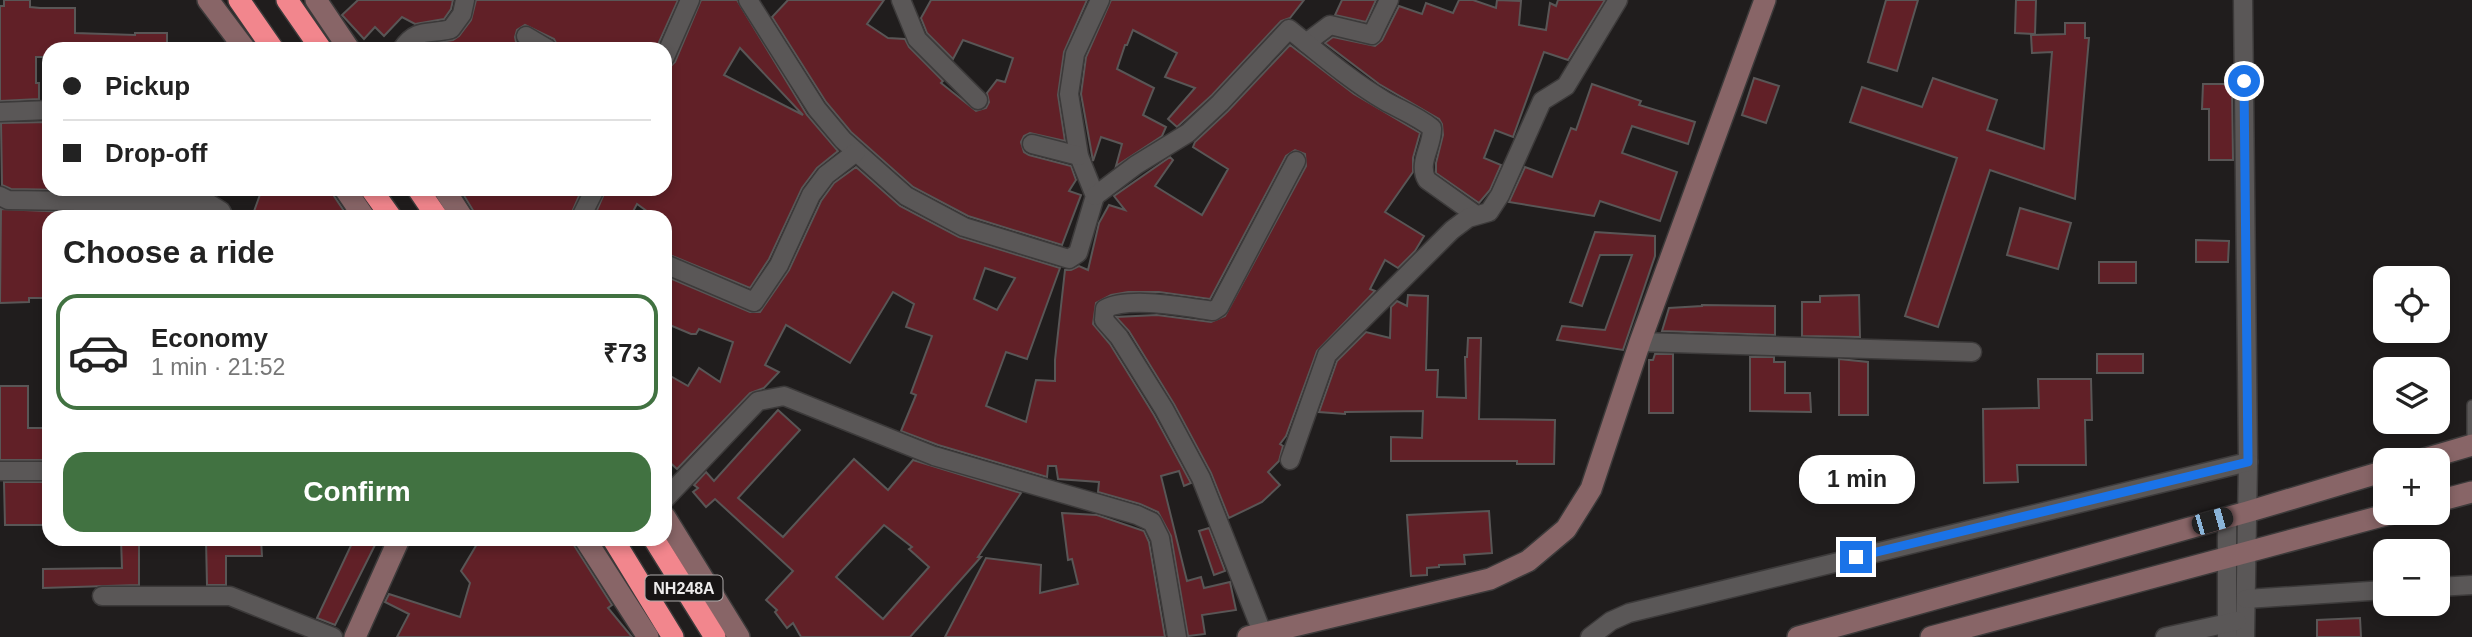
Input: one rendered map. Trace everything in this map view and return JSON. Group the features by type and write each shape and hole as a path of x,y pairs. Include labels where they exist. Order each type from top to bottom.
{"highway":[{"path":"239,0 269,42"},
{"path":"288,0 316,42"},
{"name":"NH248A","path":"617,546 673,637"},
{"name":"NH248A","path":"658,546 715,637"}],"street":[{"path":"208,0 240,42"},
{"path":"316,0 344,42"},
{"path":"406,42 409,37 425,32 439,33 451,29 458,22 465,0"},
{"path":"672,42 690,0"},
{"path":"748,0 817,108 843,140 906,196 942,218 1001,240 1069,259 1078,253 1095,196 1136,165 1188,133 1289,29 1322,57 1432,128 1433,137 1422,167 1423,174 1427,180 1476,215"},
{"path":"901,0 917,39 978,100"},
{"path":"1095,196 1079,156 1069,93 1075,54 1100,0"},
{"path":"1306,43 1330,24 1372,35 1389,0"},
{"path":"1290,460 1326,355 1452,230 1464,220 1489,212 1495,205 1539,106 1546,98 1566,86 1618,0"},
{"path":"1296,161 1219,307 1213,312 1159,303 1113,305 1105,309 1104,320 1119,337 1164,409 1201,478 1258,636 1490,579 1528,561 1566,529 1591,489 1640,342 1765,0"},
{"path":"2236,629 2231,556 2248,462 2243,0"},
{"path":"527,36 537,42"},
{"path":"0,112 42,110"},
{"path":"1032,144 1079,156"},
{"path":"672,267 754,302 779,265 811,195 827,175 856,152"},
{"path":"0,196 8,200 208,203 219,210"},
{"path":"1640,342 1972,352"},
{"path":"672,492 758,401 784,396 934,456 1137,515 1152,522 1160,538 1178,637"},
{"path":"2450,451 2472,445"},
{"path":"1590,637 1611,621 1629,613 2248,462"},
{"path":"0,471 42,471"},
{"path":"1798,637 2373,474"},
{"path":"2450,498 2472,492"},
{"path":"1931,637 2373,518"},
{"path":"672,528 739,637"},
{"path":"355,637 396,546"},
{"path":"590,546 648,637"},
{"path":"2231,556 2246,599 2236,629"},
{"path":"2450,586 2472,585"},
{"path":"2246,599 2373,591"},
{"path":"102,596 230,596 332,637"},
{"path":"2165,637 2236,629"}],"lane":[{"path":"2472,405 2472,439"}],"building":[{"path":"4,0 30,0 30,7 75,8 75,33 167,33 167,42 42,42 42,57 36,57 39,99 0,101 0,6 4,6"},
{"path":"358,0 453,0 444,19 415,24 402,17 384,36 375,27 364,39 342,15"},
{"path":"476,0 678,0 659,42 556,42 525,25 517,30 516,42 441,42 459,36 471,20"},
{"path":"701,0 737,0 807,115 838,151 817,168 802,188 769,259 750,288 672,256 672,210 645,210 637,204 634,210 597,210 603,196 672,196 672,65","holes":["740,48 803,115 724,75"]},
{"path":"788,0 884,0 867,24 888,38 905,39 909,47 943,81 941,83 976,111 986,108 989,102 987,93 997,80 1005,82 1013,58 963,40 953,59 927,33 921,18 931,0 1087,0 1064,52 1058,95 1065,141 1030,133 1024,136 1021,142 1024,152 1029,155 1071,166 1076,180 1069,191 1081,195 1062,245 968,216 913,187 851,132 826,102 772,17"},
{"path":"1111,0 1304,0 1290,18 1281,21 1212,95 1177,127 1168,119 1195,88 1165,77 1177,53 1133,30 1117,69 1154,88 1143,115 1166,127 1162,136 1116,166 1122,144 1101,137 1093,161 1081,94 1086,57"},
{"path":"1342,0 1376,0 1366,22 1335,15"},
{"path":"1459,0 1473,0 1496,8 1497,0 1521,1 1519,25 1546,30 1550,3 1556,6 1558,0 1605,0 1568,60 1544,52 1513,137 1495,130 1484,158 1501,165 1490,190 1479,203 1436,173 1443,135 1439,119 1379,84 1325,43 1333,37 1375,46 1382,40 1399,6 1422,14 1426,3 1453,13"},
{"path":"1886,0 1918,0 1897,71 1868,62"},
{"path":"2016,0 2036,0 2035,34 2015,33"},
{"path":"2065,23 2085,23 2085,38 2089,38 2075,199 1990,170 1938,327 1905,316 1957,158 1850,122 1862,87 1922,107 1933,78 1997,100 1987,130 2044,149 2052,52 2032,53 2031,35 2065,34"},
{"path":"1290,45 1354,94 1420,133 1413,158 1413,172 1385,212 1424,236 1415,251 1398,268 1385,260 1370,289 1375,291 1317,351 1286,436 1280,444 1283,446 1279,461 1268,472 1280,485 1262,502 1229,518 1211,473 1174,404 1129,331 1116,317 1157,315 1211,322 1225,316 1306,166 1305,154 1295,150 1286,156 1210,299 1159,292 1128,292 1111,295 1096,303 1093,324 1110,344 1154,415 1191,483 1184,486 1179,471 1161,476 1187,581 1201,577 1204,588 1230,582 1236,610 1202,615 1205,634 1188,636 1171,536 1158,512 1098,492 1099,482 1058,479 1056,466 1048,466 1047,477 938,445 901,431 916,395 911,393 932,336 906,327 914,304 893,292 850,363 786,325 765,365 779,372 764,388 750,393 677,469 672,464 672,377 688,386 699,368 720,382 733,342 699,329 696,334 691,334 672,326 672,279 750,312 760,312 789,270 821,201 834,183 856,167 900,206 959,237 1060,268 1027,359 1006,352 986,406 1026,422 1036,380 1055,381 1065,270 1079,266 1088,270 1099,223 1109,205 1125,210 1114,196 1170,157 1173,160 1155,186 1202,215 1228,169 1193,147","holes":["985,268 1015,278 997,310 974,299"]},
{"path":"1754,78 1779,86 1766,123 1742,115"},
{"path":"1592,84 1641,101 1639,105 1695,122 1688,144 1632,126 1622,153 1677,172 1660,221 1600,201 1594,216 1509,202 1525,167 1552,177 1571,128 1576,130"},
{"path":"2203,84 2232,84 2233,160 2209,160 2209,109 2202,109"},
{"path":"42,122 42,190 11,189 2,185 1,123"},
{"path":"260,196 334,196 343,210 254,210"},
{"path":"464,196 579,196 573,210 473,210"},
{"path":"2020,208 2071,223 2058,269 2007,255"},
{"path":"1,209 42,211 42,298 29,298 29,302 0,303"},
{"path":"1595,232 1655,236 1655,256 1623,350 1557,340 1562,326 1605,330 1632,255 1600,255 1582,306 1570,302"},
{"path":"2196,240 2229,241 2228,262 2196,262"},
{"path":"2099,262 2136,262 2136,283 2099,283"},
{"path":"1408,295 1428,296 1426,370 1438,370 1437,397 1466,398 1465,357 1468,338 1481,338 1479,419 1555,420 1554,464 1517,464 1517,461 1391,461 1391,437 1422,438 1423,411 1345,414 1319,412 1337,361 1366,332 1390,338 1391,307 1397,301 1407,306"},
{"path":"1859,295 1860,337 1802,336 1802,302 1820,302 1820,296"},
{"path":"1702,305 1775,306 1775,335 1662,331 1669,308"},
{"path":"1655,354 1673,354 1673,413 1649,413 1649,360 1653,360"},
{"path":"2097,354 2143,354 2143,373 2097,373"},
{"path":"1750,357 1774,357 1774,362 1785,362 1785,393 1810,393 1811,412 1750,411"},
{"path":"1839,359 1868,362 1868,415 1839,415"},
{"path":"2038,379 2091,379 2092,420 2085,420 2086,465 2017,465 2018,482 1984,483 1983,409 2039,408"},
{"path":"0,386 28,386 28,428 42,428 42,460 0,460"},
{"path":"778,410 800,430 738,498 783,537 854,459 888,490 913,460 1021,493 978,557 981,557 910,637 801,637 793,623 787,628 775,612 777,610 766,600 793,571 715,499 706,507 693,492 698,488 694,485 706,472 714,481","holes":["884,525 912,547 909,549 929,567 883,619 836,577"]},
{"path":"4,482 42,482 42,525 5,525"},
{"path":"1489,511 1492,553 1464,555 1465,564 1439,565 1427,568 1427,575 1411,576 1407,515"},
{"path":"1062,513 1097,515 1144,531 1149,542 1165,637 945,637 986,558 1041,565 1040,593 1078,584 1072,559 1068,560"},
{"path":"1209,528 1225,571 1214,575 1199,531"},
{"path":"121,546 139,546 139,585 43,588 43,569 122,568"},
{"path":"206,546 261,546 262,556 226,556 226,585 207,585"},
{"path":"351,546 374,546 335,625 317,618"},
{"path":"476,546 574,546 612,605 608,608 632,637 397,637 409,614 385,602 389,594 460,617 470,583 461,571"},
{"path":"2360,618 2361,637 2317,637 2317,620"}],"route":[{"path":"1856,557 2248,462 2244,81"}]}
